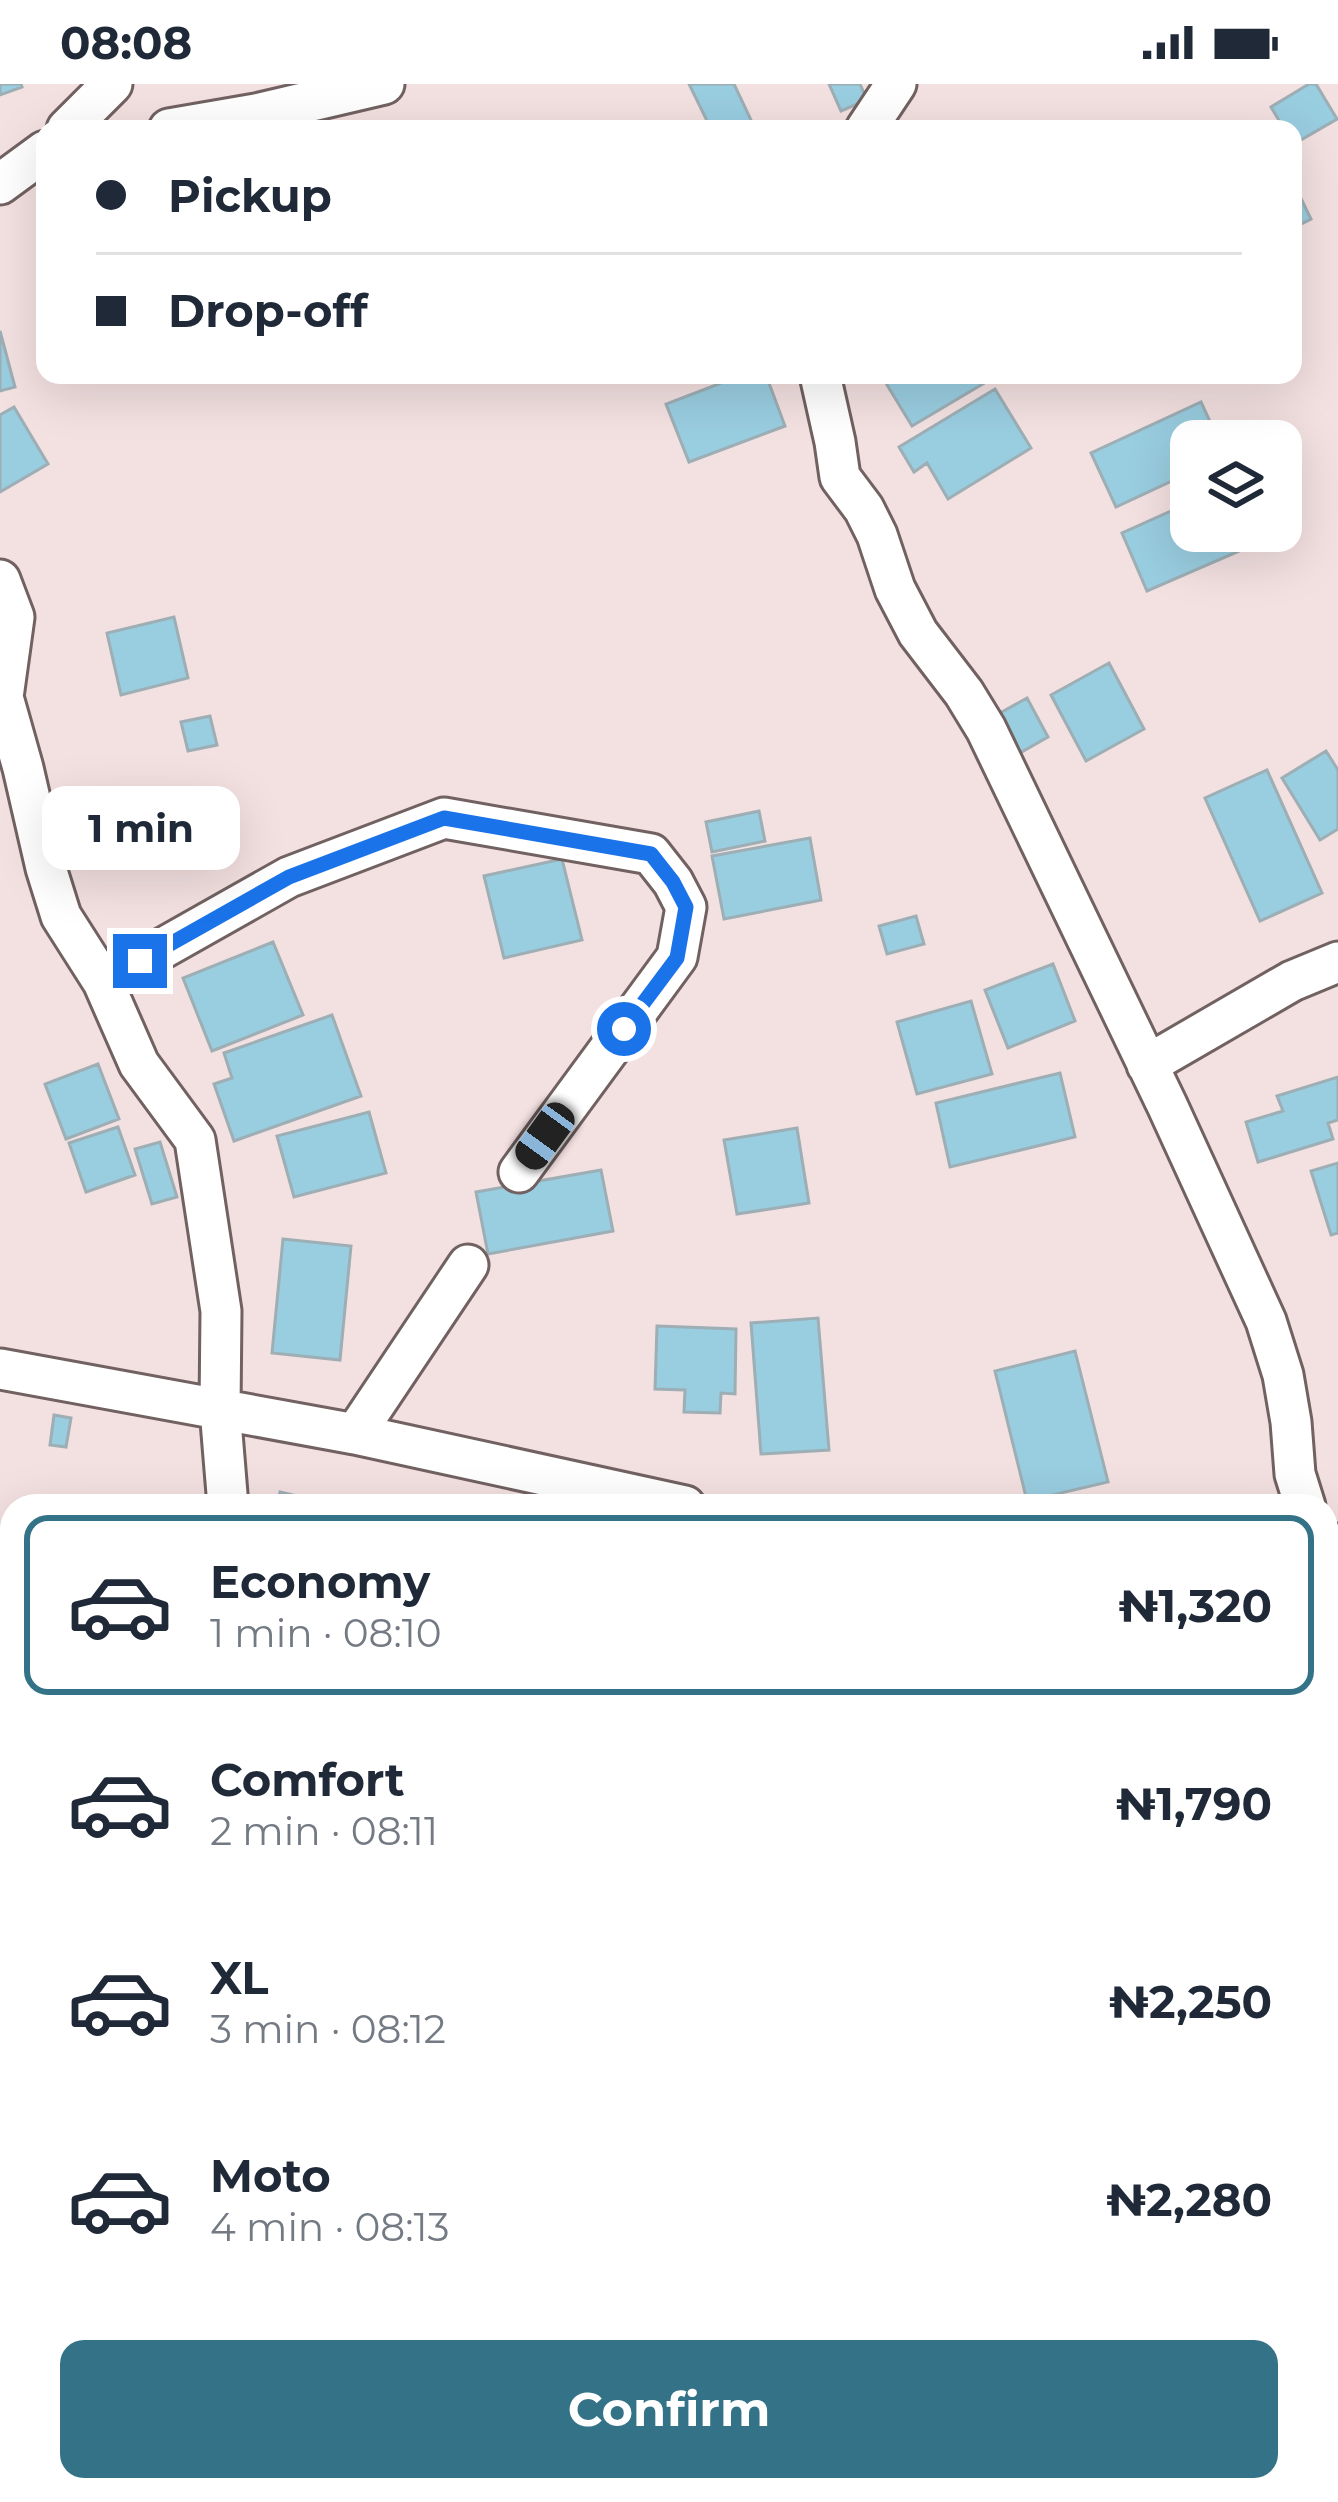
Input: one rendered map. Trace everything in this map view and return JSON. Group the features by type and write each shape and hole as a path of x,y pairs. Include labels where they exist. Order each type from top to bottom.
{"street":[{"path":"76,120 112,84"},
{"path":"277,110 384,84"},
{"path":"872,120 896,84"},
{"path":"188,120 229,101 303,120"},
{"path":"0,184 36,158"},
{"path":"822,384 840,477 864,509 918,633 986,729 1266,1321 1283,1375 1301,1494"},
{"path":"0,580 14,617 3,697 61,916 103,982 139,1064 195,1140 221,1311 220,1409 227,1494"},
{"path":"103,982 289,877 444,818 651,854 686,907 677,958 519,1172"},
{"path":"1147,1065 1292,981 1338,962"},
{"path":"356,1434 467,1265"},
{"path":"0,1369 356,1434 630,1494"}],"building":[{"path":"0,84 21,84 22,87 0,95"},
{"path":"689,84 734,84 751,120 707,120"},
{"path":"829,84 860,84 867,100 841,111"},
{"path":"1316,84 1337,119 1302,139 1302,120 1279,120 1271,107"},
{"path":"1302,200 1311,219 1302,224"},
{"path":"0,331 15,387 0,391"},
{"path":"718,384 769,384 785,426 689,462 666,404"},
{"path":"886,384 983,384 912,426"},
{"path":"995,389 1031,448 948,499 927,463 914,472 899,447"},
{"path":"1201,402 1209,420 1170,420 1170,482 1116,507 1091,453"},
{"path":"14,407 48,464 0,492 0,415"},
{"path":"1170,511 1170,552 1237,552 1147,591 1122,533"},
{"path":"174,617 188,678 121,695 107,633"},
{"path":"1109,663 1144,729 1086,761 1051,695"},
{"path":"1027,698 1048,737 1013,757 991,718"},
{"path":"210,716 217,745 188,751 181,722"},
{"path":"1326,751 1338,770 1338,829 1320,840 1282,778"},
{"path":"1267,770 1322,893 1260,921 1205,798"},
{"path":"759,811 765,841 712,852 706,822"},
{"path":"810,838 821,900 724,919 712,856"},
{"path":"562,859 582,940 504,958 484,876"},
{"path":"916,916 924,944 887,954 879,926"},
{"path":"273,942 303,1015 212,1051 183,978"},
{"path":"1053,964 1075,1021 1008,1048 985,990"},
{"path":"971,1001 992,1074 917,1094 897,1022"},
{"path":"332,1015 361,1096 234,1141 214,1084 232,1078 224,1053"},
{"path":"98,1064 119,1119 66,1139 45,1084"},
{"path":"1060,1073 1075,1137 950,1167 936,1103"},
{"path":"1338,1077 1338,1120 1328,1123 1333,1139 1258,1162 1246,1122 1283,1111 1277,1096"},
{"path":"369,1112 386,1173 294,1197 277,1136"},
{"path":"118,1127 135,1175 86,1192 69,1143"},
{"path":"797,1128 809,1203 737,1214 724,1140"},
{"path":"160,1142 177,1197 152,1204 135,1149"},
{"path":"1338,1163 1338,1233 1331,1235 1311,1171"},
{"path":"601,1170 613,1231 488,1254 476,1192"},
{"path":"283,1239 351,1246 340,1360 272,1353"},
{"path":"818,1318 829,1450 761,1454 751,1323"},
{"path":"657,1326 736,1329 735,1394 721,1393 720,1413 684,1412 685,1390 655,1389"},
{"path":"1075,1351 1108,1482 1057,1494 1025,1494 995,1371"},
{"path":"54,1415 71,1418 66,1447 50,1445"}],"route":[{"path":"140,961 289,877 444,818 651,854 686,907 677,958 624,1029"}]}
